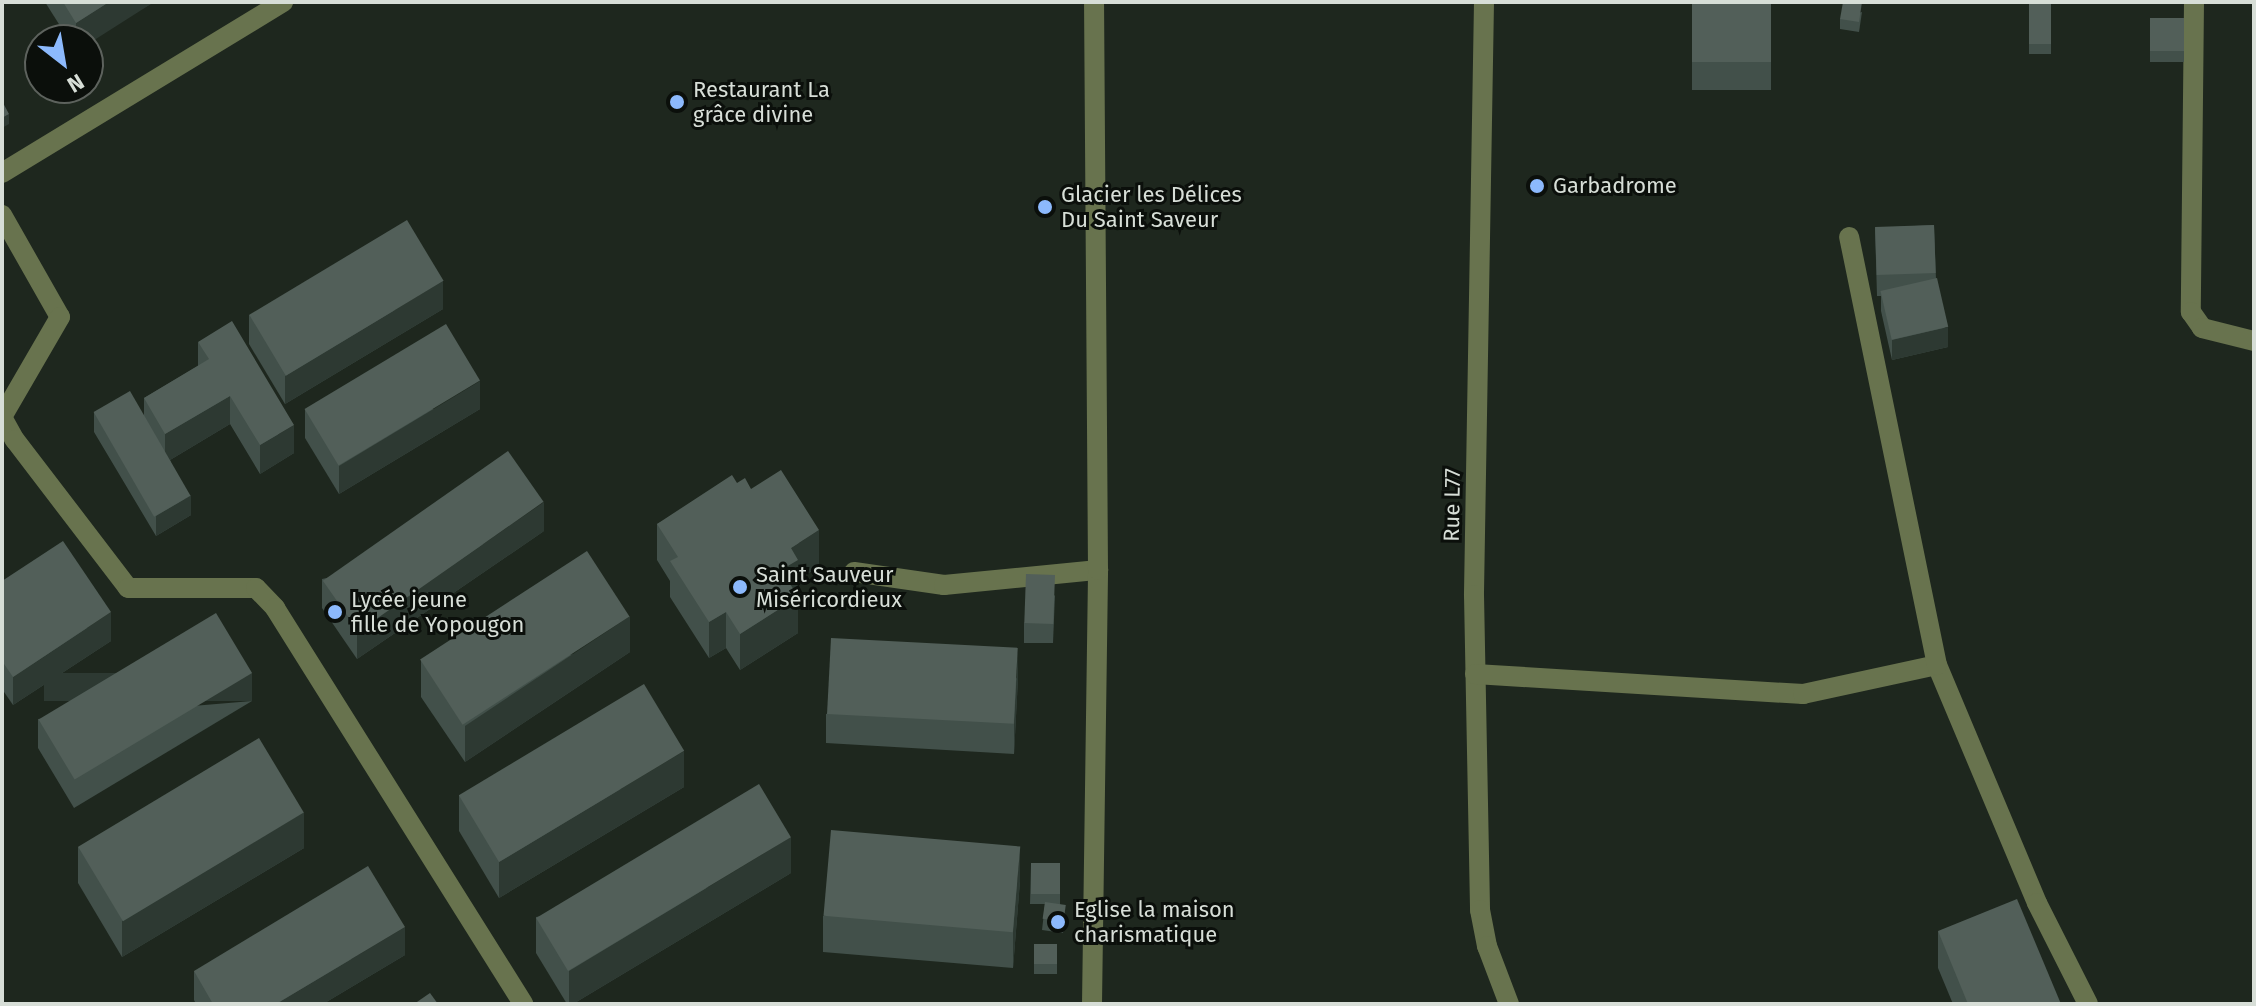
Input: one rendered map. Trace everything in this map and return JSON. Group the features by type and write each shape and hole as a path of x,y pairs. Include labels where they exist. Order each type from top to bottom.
{"street":[{"path":"2,173 283,2"},
{"path":"1092,1004 1098,570 1094,2"},
{"name":"Rue L77","path":"1484,2 1475,674 1480,910 1487,946 1509,1004"},
{"path":"2194,2 2191,312 2202,328 2254,341"},
{"path":"2,215 60,317 2,417 15,440 128,588 256,588 275,608 523,1004"},
{"path":"1849,237 1937,665 2037,903 2088,1004"},
{"path":"854,572 944,585 1098,570"},
{"path":"1475,674 1803,694 1937,665"}],"building":[{"path":"63,2 109,2 76,23"},
{"path":"1692,2 1771,2 1771,62 1692,62"},
{"path":"1843,2 1862,2 1859,22 1840,19"},
{"path":"2029,2 2051,2 2051,44 2029,44"},
{"path":"2150,18 2184,18 2184,51 2150,51"},
{"path":"2,101 9,114 2,118"},
{"path":"407,220 444,281 286,376 249,315"},
{"path":"1934,225 1936,273 1877,275 1875,227"},
{"path":"1937,278 1948,327 1892,340 1880,291"},
{"path":"232,321 294,425 260,445 230,396 165,434 144,398 209,359 198,342"},
{"path":"446,324 480,381 339,466 305,409"},
{"path":"130,391 191,496 154,517 94,412"},
{"path":"508,451 544,502 358,631 323,581"},
{"path":"781,470 819,530 791,548 798,560 781,570 798,597 740,634 726,612 709,622 670,561 678,557 657,524 732,475 737,483 745,478 751,489"},
{"path":"63,541 111,612 13,677 2,661 2,581"},
{"path":"587,551 629,616 463,725 420,659"},
{"path":"1026,574 1055,575 1053,624 1024,623"},
{"path":"216,613 252,673 75,780 39,720"},
{"path":"831,638 1018,648 1014,724 827,714"},
{"path":"644,684 684,751 499,862 459,795"},
{"path":"259,738 304,813 123,921 78,847"},
{"path":"759,784 791,837 568,971 536,918"},
{"path":"831,830 1020,847 1013,932 824,916"},
{"path":"1031,863 1060,863 1060,894 1031,894"},
{"path":"368,866 405,927 276,1004 213,1004 194,971"},
{"path":"2017,899 2061,1004 1968,1004 1938,931"},
{"path":"1045,902 1066,905 1063,922 1043,919"},
{"path":"1034,944 1057,944 1057,964 1034,964"},
{"path":"430,993 438,1004 414,1004"}],"place":[{"name":"Restaurant La grâce divine","path":"677,102"},
{"name":"Garbadrome","path":"1537,186"},
{"name":"Glacier les Délices Du Saint Saveur","path":"1045,207"},
{"name":"Saint Sauveur Miséricordieux","path":"740,587"},
{"name":"Lycée jeune fille de Yopougon","path":"335,612"},
{"name":"Eglise la maison charismatique","path":"1058,922"}]}
